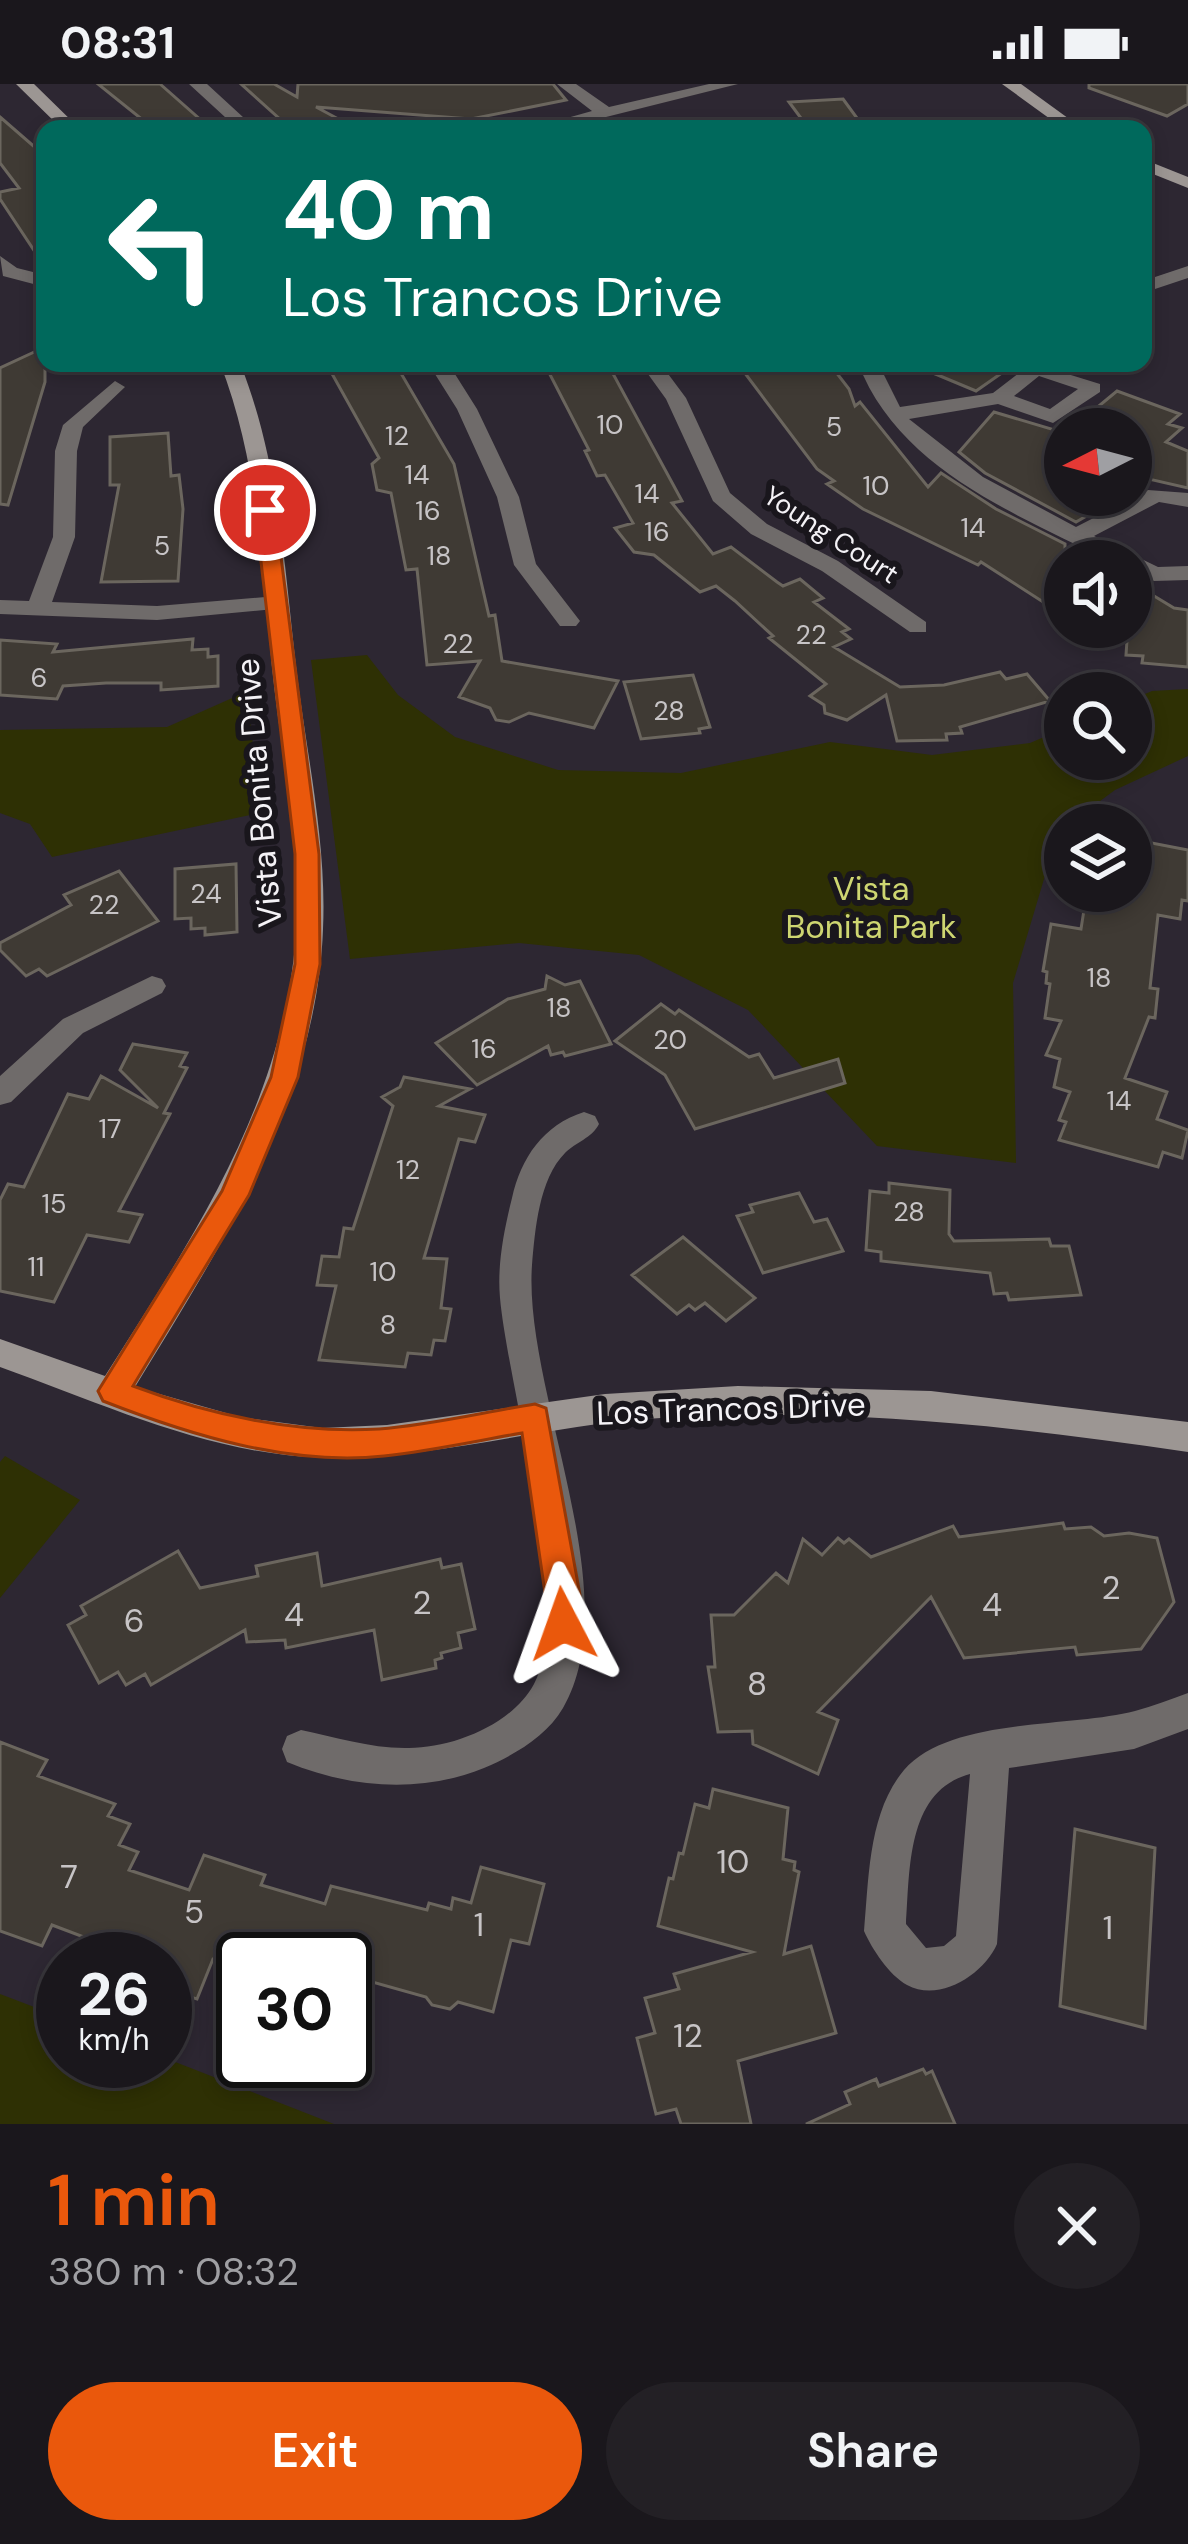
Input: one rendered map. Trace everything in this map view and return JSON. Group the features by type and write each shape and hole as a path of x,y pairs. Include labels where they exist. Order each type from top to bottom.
{"street":[{"path":"24,84 62,120"},
{"path":"196,84 238,120"},
{"path":"565,84 605,112"},
{"path":"573,120 730,84"},
{"path":"1010,84 1062,120"},
{"path":"1152,168 1188,183"},
{"path":"0,262 10,272 36,279"},
{"path":"1152,284 1188,272"},
{"name":"Vista Bonita Drive","path":"113,1391 235,1195 284,1077 308,964 307,854 277,603 258,464 232,372"},
{"path":"444,372 467,409 508,497 525,566 568,622"},
{"name":"Young Court","path":"657,372 676,398 721,496 758,529 830,566 917,627"},
{"path":"870,372 876,392 892,415 978,481 1086,540"},
{"path":"38,611 64,537 66,452 73,425 115,387"},
{"path":"892,415 999,398"},
{"path":"1078,536 1156,495 1188,500"},
{"path":"1152,573 1188,573"},
{"path":"0,607 157,614 277,603"},
{"path":"0,1094 73,1026 152,986"},
{"path":"301,1749 414,1768 457,1759 478,1754 527,1720 551,1693 562,1654 564,1595 515,1295 530,1184 543,1152 560,1135 584,1124"},
{"name":"Los Trancos Drive","path":"0,1353 160,1410 275,1438 320,1443 382,1442 673,1402 808,1400 1033,1412 1188,1437"},
{"path":"991,1752 976,1944 963,1960 940,1970 916,1968 885,1931 893,1834 914,1789 934,1764 991,1752 1134,1730 1188,1711"}],"shaded area":[{"path":"0,84 1188,84 1188,2124 0,2124"}],"green space":[{"name":"Vista Bonita Park","path":"367,655 398,695 455,737 558,770 681,773 830,742 932,755 1030,743 1044,737 1044,780 1136,780 1096,804 1044,804 1044,879 1013,983 1016,1163 877,1146 748,1010 639,955 519,943 350,959 311,660"},
{"name":"Vista Bonita Park","path":"1188,689 1188,756 1152,773 1152,691"},
{"path":"248,691 259,813 52,857 30,824 0,813 0,730 167,727"},
{"path":"5,1456 80,1500 0,1598 0,1462"},
{"path":"0,1994 36,2008 36,2088 192,2088 192,2069 216,2078 216,2088 242,2088 334,2124 0,2124"}],"building":[{"path":"98,84 160,84 201,120 143,120"},
{"path":"241,84 274,84 297,97 298,84 553,84 566,100 471,119 316,107 340,120 281,120"},
{"path":"1089,84 1188,84 1188,104 1167,116 1089,88"},
{"path":"843,99 858,120 802,120 789,102"},
{"path":"0,117 36,148 36,253 0,199 0,192 19,188 0,163"},
{"path":"36,351 36,372 45,372 8,505 0,504 0,368"},
{"path":"331,372 400,372 454,464 489,616 495,615 502,661 618,681 594,728 529,713 509,722 496,720 490,708 459,697 480,661 427,665 417,569 406,570 391,493 377,490 372,464 379,458"},
{"path":"549,372 612,372 682,501 672,503 713,554 731,547 783,586 800,579 823,598 814,602 849,629 842,632 851,639 834,647 900,687 944,685 1000,672 1006,679 1027,674 1044,694 1044,703 960,727 962,733 946,734 947,740 897,741 886,695 847,720 825,713 824,705 810,696 826,684 769,638 773,636 735,601 716,586 700,592 654,555 634,552 615,528 633,523 605,475 597,476 585,451 589,450"},
{"path":"744,372 836,372 855,406 860,402 928,487 941,473 996,509 1057,540 1044,540 1044,602 981,562 978,565 863,509 827,484 834,481 817,469"},
{"path":"931,372 1003,372 976,391"},
{"path":"1117,391 1180,414 1168,424 1182,428 1166,442 1188,451 1188,488 1152,480 1152,408 1096,408"},
{"path":"994,412 1044,427 1044,505 985,473 959,452"},
{"path":"168,433 171,476 179,475 183,509 178,581 101,582 119,485 110,485 110,437"},
{"path":"1152,595 1174,608 1188,610 1188,667 1142,663 1143,656 1126,655 1126,648 1152,648"},
{"path":"193,639 192,650 208,649 208,657 218,656 218,686 161,690 161,683 106,683 63,686 57,699 0,695 0,640 57,644 53,652"},
{"path":"693,675 710,727 699,729 700,733 641,739 624,682"},
{"path":"1152,843 1188,850 1188,901 1182,900 1180,919 1158,915 1150,988 1158,989 1155,1018 1149,1017 1125,1078 1167,1092 1157,1119 1188,1130 1182,1158 1163,1152 1158,1167 1059,1140 1066,1122 1059,1120 1070,1092 1054,1087 1060,1059 1046,1055 1061,1021 1045,1018 1050,984 1043,971 1051,924 1081,929 1084,912 1152,912"},
{"path":"236,864 237,932 205,935 205,928 191,929 191,918 175,919 175,869"},
{"path":"119,871 158,921 47,976 39,969 26,976 0,950 0,943 71,905 64,895"},
{"path":"547,976 565,985 580,981 611,1044 565,1056 563,1052 551,1055 548,1046 477,1085 436,1043 508,999 545,989"},
{"path":"661,1004 675,1014 679,1010 749,1057 759,1054 774,1078 838,1059 845,1083 695,1129 665,1075 615,1041"},
{"path":"133,1044 187,1053 180,1066 187,1068 164,1113 170,1114 119,1211 142,1215 129,1242 87,1235 54,1302 0,1291 0,1200 8,1184 24,1187 68,1094 89,1099 101,1076 158,1108 120,1070"},
{"path":"404,1077 470,1089 439,1106 485,1115 475,1142 459,1139 424,1258 447,1259 441,1308 451,1309 445,1341 434,1340 431,1355 408,1353 405,1367 319,1360 336,1286 317,1285 322,1256 339,1257 344,1228 353,1229 393,1106 382,1097 400,1087"},
{"path":"889,1183 950,1190 949,1234 954,1241 1049,1239 1051,1246 1069,1246 1081,1295 1009,1300 1007,1293 994,1294 990,1273 881,1261 881,1252 866,1250 870,1191 889,1193"},
{"path":"799,1193 814,1222 827,1219 843,1251 763,1273 737,1216 753,1212 750,1205"},
{"path":"683,1237 755,1298 726,1321 705,1303 695,1310 689,1305 677,1314 632,1275"},
{"path":"1063,1523 1065,1529 1091,1527 1104,1536 1129,1533 1157,1538 1174,1602 1141,1649 1077,1655 1075,1647 964,1658 931,1597 818,1712 838,1720 818,1774 753,1744 752,1731 718,1732 708,1667 715,1667 711,1615 734,1615 776,1573 788,1583 803,1539 822,1555 838,1538 844,1543 849,1539 871,1557 953,1526 959,1537"},
{"path":"178,1551 200,1588 258,1576 256,1566 317,1553 322,1586 440,1559 442,1568 461,1564 475,1629 458,1633 461,1648 441,1653 436,1668 382,1680 374,1630 286,1648 285,1640 247,1642 245,1630 151,1685 145,1674 126,1685 118,1672 99,1683 68,1625 86,1615 81,1606"},
{"path":"0,1742 47,1760 38,1776 115,1804 108,1816 130,1824 119,1845 138,1852 129,1870 189,1890 204,1855 265,1875 261,1885 325,1904 331,1886 427,1910 429,1903 451,1909 453,1898 471,1903 481,1867 544,1884 529,1944 511,1940 493,2012 458,2002 450,2009 432,2005 426,1997 372,1982 372,1932 216,1932 216,1959 197,1999 192,1998 192,1932 71,1932 52,1925 49,1932 36,1932 36,1944 0,1931"},
{"path":"713,1789 788,1808 783,1859 795,1862 794,1870 799,1872 784,1954 811,1946 836,2033 738,2061 751,2124 681,2124 676,2109 656,2114 637,2038 655,2033 645,1998 679,1989 674,1974 752,1952 658,1926 695,1804 709,1808"},
{"path":"1075,1829 1155,1848 1145,2028 1060,2006"},
{"path":"923,2069 926,2074 932,2071 955,2124 806,2124 850,2104 845,2092 876,2079 879,2086"}],"route":[{"path":"265,510 307,854 308,964 284,1077 235,1195 113,1391 160,1410 275,1438 320,1443 382,1442 535,1418 564,1595 563,1624"}]}
